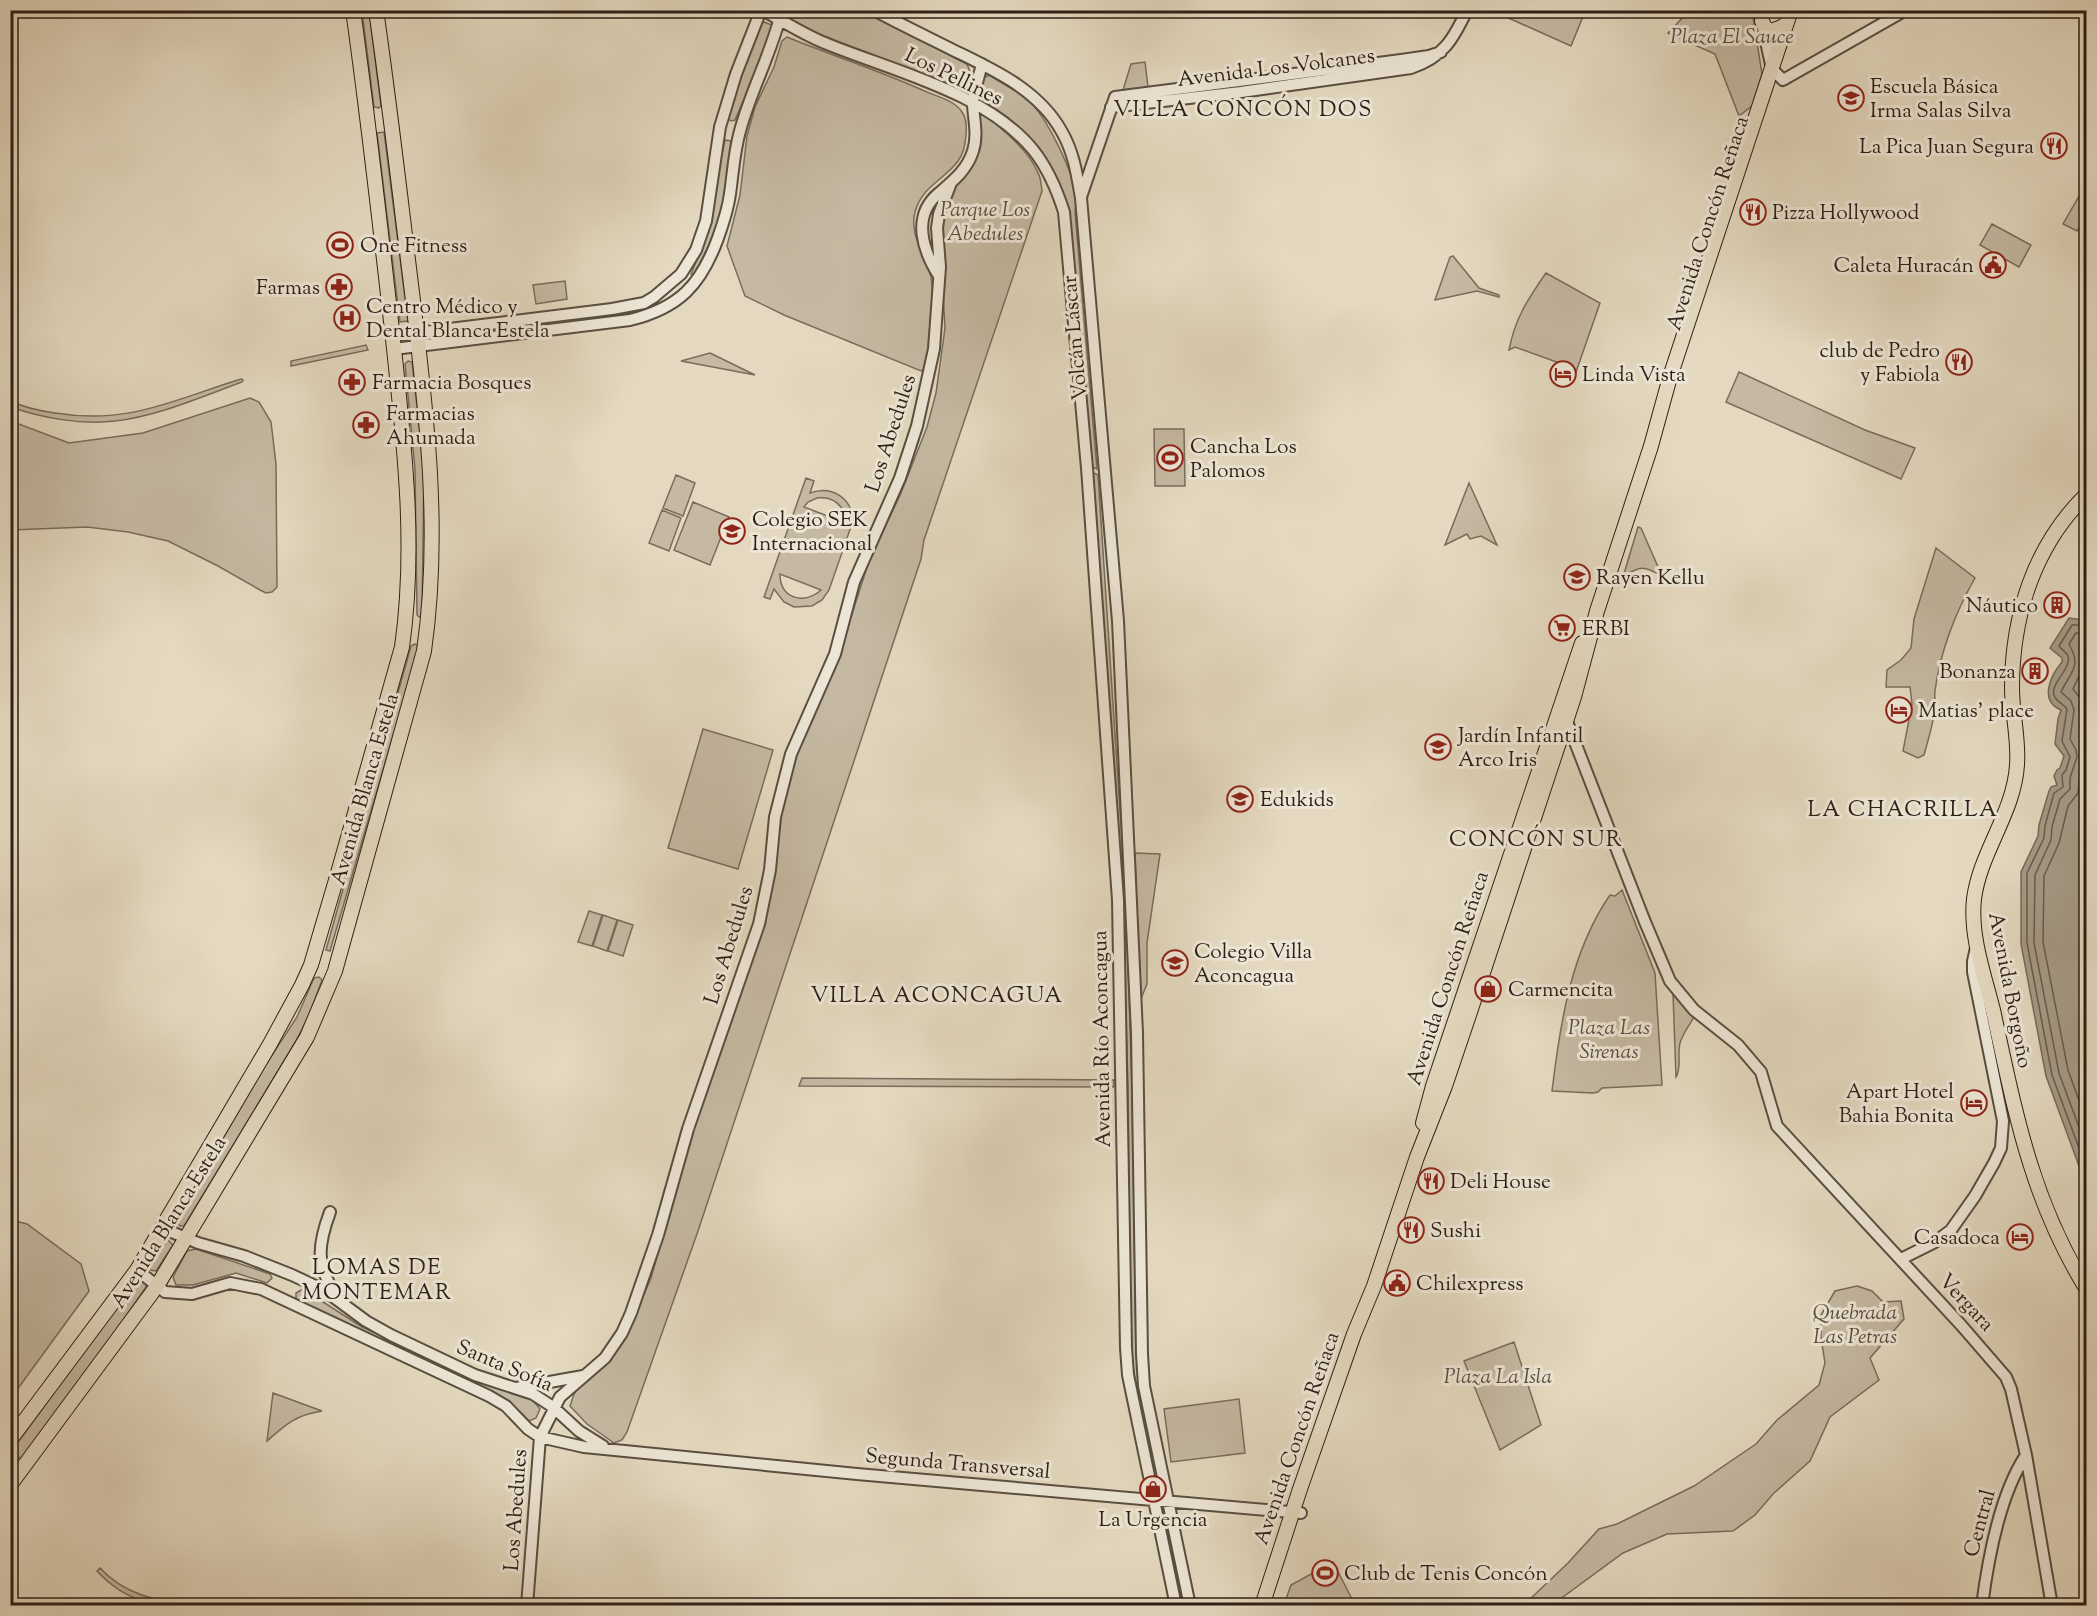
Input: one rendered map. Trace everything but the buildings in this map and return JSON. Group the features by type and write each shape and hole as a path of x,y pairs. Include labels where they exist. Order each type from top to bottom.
{"main road":[{"name":"Avenida Blanca Estela","path":"10,1440 137,1270 270,1044 311,964 402,647 408,541 404,443 368,118 353,10"},
{"name":"Avenida Blanca Estela","path":"10,1485 157,1286 307,1037 335,971 424,651 429,616 432,501 427,421 376,10"},
{"name":"Avenida Concón Reñaca","path":"1775,72 1791,10"},
{"name":"Avenida Concón Reñaca","path":"1262,1605 1360,1341 1374,1286 1417,1157 1445,1086 1581,675 1597,611 1652,446 1667,385 1775,72 1800,10"},
{"path":"1760,16 1765,28 1772,30 1786,26"},
{"name":"Avenida Borgoño","path":"2086,495 2065,518 2047,544 2028,586 2018,622 2013,654 2012,689 2017,749 2016,779 2009,804 1981,870 1973,912 1977,945 2026,1152 2059,1240 2086,1288"},
{"name":"Avenida Concón Reñaca","path":"1417,1157 1433,1086 1571,672 1597,611"},
{"name":"Avenida Concón Reñaca","path":"1270,1605 1297,1512"}],"street":[{"path":"393,343 644,303 681,274 700,241 706,221 720,128 736,74 762,10"},
{"name":"Los Pellines","path":"762,10 781,15 819,40 905,73 973,103 1010,127 1034,151 1056,188 1064,212 1068,238"},
{"name":"Los Pellines","path":"874,10 982,64 1030,93 1054,120 1072,154 1081,198"},
{"name":"Avenida Los Volcanes","path":"1081,198 1113,102 1429,56 1441,52 1452,40 1467,10"},
{"path":"1760,16 1775,72 1784,80 1906,10"},
{"path":"418,339 630,320 649,316 668,307 694,284 711,257 730,197 740,132 781,15"},
{"name":"Los Abedules","path":"527,1605 540,1437 560,1397 605,1358 622,1333 631,1314 658,1235 688,1129 759,924 770,870 775,817 791,754 835,654 857,574 902,472 917,426 934,350 939,277 923,246 922,222 930,202 963,171 973,152 975,141 973,103 982,64"},
{"path":"720,128 740,132"},
{"name":"Volcán Láscar","path":"1081,198 1105,475"},
{"name":"Volcán Láscar","path":"1068,238 1087,468"},
{"name":"Avenida Río Aconcagua","path":"1087,468 1118,900 1126,1348 1133,1405 1176,1605"},
{"name":"Avenida Río Aconcagua","path":"1105,475 1117,610 1132,900 1144,1386 1190,1605"},
{"name":"Vergara","path":"1566,719 1670,981 1694,1010 1738,1045 1761,1072 1778,1126 1989,1355 2006,1377 2011,1389 2026,1455 2052,1605"},
{"path":"1901,1259 1935,1242 1951,1230 1975,1196 2001,1148 2003,1121 1973,972 1977,945"},
{"path":"330,1212 321,1239 321,1259 331,1287 341,1303"},
{"name":"Santa Sofía","path":"162,1228 198,1244 244,1256 324,1290 366,1321 391,1335 475,1375 533,1394 553,1407 591,1440 612,1449"},
{"name":"Santa Sofía","path":"137,1270 165,1292 192,1294 230,1283 261,1289 489,1396 506,1406 528,1429 540,1437 584,1447 612,1449"},
{"path":"515,1388 584,1376"},
{"name":"Segunda Transversal","path":"612,1449 1154,1501 1297,1512"},
{"name":"Central","path":"1982,1605 1985,1581 2006,1494 2015,1472 2026,1455"}],"green space":[{"path":"362,11 369,11 381,106 379,108 374,107"},
{"path":"775,11 864,11 967,64 971,74 968,88 957,92 905,67 818,35"},
{"path":"1493,11 1590,11 1582,19 1571,46"},
{"name":"Plaza El Sauce","path":"1689,11 1752,11 1762,74 1752,106 1739,116 1715,54 1668,33"},
{"path":"761,21 772,25 759,64 735,120 731,121 727,118"},
{"path":"787,37 946,100 959,108 964,116 966,135 960,158 925,193 915,212 914,229 929,269 932,286 928,348 925,368 921,371 784,315 745,296 727,246 740,195 747,136 755,107 774,67 782,41"},
{"path":"1145,62 1148,87 1123,90 1131,64"},
{"path":"990,75 1022,95 1034,106 1065,159 1074,187 1097,469 1091,466 1070,216 1056,177 1033,142 1013,122 992,109 982,99 983,78"},
{"name":"Parque Los Abedules","path":"977,109 994,122 1027,155 1039,175 1042,191 924,540 921,559 698,1231 627,1432 622,1440 614,1443 587,1424 570,1406 574,1394 582,1383 608,1363 635,1315 651,1278 693,1131 763,925 774,871 779,817 795,755 835,667 869,561 901,493 927,427 936,393 945,328 940,240 943,210 953,186 966,173"},
{"path":"384,132 408,321 400,322 377,133"},
{"path":"725,140 731,141 726,190 720,219 705,254 694,274 691,274 702,248"},
{"path":"2086,184 2086,214 2077,231 2063,224"},
{"path":"1992,224 2031,245 2019,267 1980,245"},
{"path":"1453,256 1479,288 1499,295 1499,297 1477,291 1435,300 1450,257"},
{"path":"1546,273 1600,303 1576,372 1573,368 1515,347 1509,350 1523,309"},
{"path":"565,281 567,299 536,304 533,285"},
{"path":"366,345 368,350 291,366 291,361"},
{"path":"710,353 755,375 681,361"},
{"path":"408,361 412,362 424,470 422,616 419,617 417,615 415,469 405,364"},
{"path":"1739,372 1865,430 1915,448 1901,479 1726,402"},
{"path":"241,379 242,382 179,405 131,419 115,421 62,420 11,407 11,401 22,406 55,413 106,416 172,402"},
{"path":"250,398 259,402 271,422 276,464 277,587 272,592 266,593 168,541 128,532 87,527 11,530 11,421 69,443 143,433"},
{"name":"Cancha Los Palomos","path":"1154,429 1184,429 1185,486 1155,486"},
{"path":"1092,472 1098,475 1126,902 1132,1088 1136,1355 1163,1493 1156,1491 1131,1352 1123,903"},
{"path":"676,475 695,483 683,516 663,508"},
{"path":"806,478 814,481 810,493 826,491 839,495 849,506 853,521 829,590 822,600 812,606 794,607 784,602 774,589 770,599 764,597","holes":["817,498 829,499 837,503 841,507 846,523 804,507 808,502","780,574 821,590 808,597 795,597 784,590"]},
{"path":"1469,483 1497,545 1481,536 1470,539 1467,534 1445,545"},
{"path":"693,502 729,517 710,565 674,550"},
{"path":"662,510 681,518 669,551 649,543"},
{"path":"1638,527 1641,528 1662,576 1642,568 1623,577"},
{"path":"1936,548 1975,578 1961,604 1945,647 1937,676 1932,727 1924,755 1918,758 1903,751 1912,704 1910,687 1886,687 1887,670 1901,660 1911,648 1914,619"},
{"path":"415,644 419,647 330,951 326,950 411,646"},
{"path":"703,729 773,750 738,869 668,848"},
{"path":"1135,853 1160,854 1147,943 1147,984 1140,1001"},
{"name":"Plaza Las Sirenas","path":"1622,890 1655,973 1662,1085 1602,1088 1593,1093 1552,1091 1564,1014 1577,964 1597,917 1610,895 1615,896"},
{"path":"589,911 602,915 592,946 578,942"},
{"path":"603,915 617,920 607,951 593,946"},
{"path":"618,920 633,925 623,956 608,951"},
{"path":"319,977 322,980 296,1041 184,1226 180,1226 176,1220 261,1072 297,1017 314,978"},
{"path":"1673,994 1694,1017 1680,1043 1679,1069 1676,1077"},
{"path":"802,1078 1114,1080 1114,1087 799,1086"},
{"path":"11,1220 27,1224 81,1264 89,1291 11,1398"},
{"path":"164,1236 173,1245 156,1271 150,1270 148,1262"},
{"path":"196,1249 270,1274 272,1278 267,1283 236,1273 193,1285 176,1285 173,1277 187,1251"},
{"path":"138,1278 148,1284 23,1458 15,1457 13,1449"},
{"name":"Quebrada Las Petras","path":"1857,1286 1872,1291 1883,1302 1901,1301 1904,1319 1870,1358 1879,1380 1830,1417 1810,1461 1773,1494 1755,1515 1733,1531 1667,1534 1623,1553 1552,1605 1528,1605 1528,1601 1599,1529 1617,1524 1694,1486 1756,1444 1777,1420 1819,1385 1825,1363 1821,1338 1821,1315 1835,1291"},
{"path":"303,1289 362,1327 404,1346 404,1350 296,1300 296,1293"},
{"name":"Plaza La Isla","path":"1514,1342 1541,1425 1500,1450 1464,1361"},
{"path":"438,1362 481,1382 528,1398 540,1409 536,1418 529,1421 498,1396 436,1366"},
{"path":"273,1393 322,1411 292,1421 267,1441"},
{"path":"1239,1399 1245,1453 1171,1462 1164,1409"},
{"name":"Club de Tenis Concón","path":"1333,1562 1355,1605 1284,1605 1291,1585"},
{"path":"100,1568 120,1585 142,1595 192,1605 152,1603 129,1596 118,1590 97,1571"}],"water":[{"path":"2069,618 2083,620 2086,618 2086,1185 2046,1076 2021,944 2021,872 2038,836 2049,791 2051,787 2057,785 2054,776 2064,756 2055,744 2061,710 2054,706 2048,695 2051,681 2062,662 2062,658 2050,648"}],"place":[{"name":"Escuela Básica Irma Salas Silva","path":"1851,98"},
{"name":"La Pica Juan Segura","path":"2054,146"},
{"name":"Pizza Hollywood","path":"1753,212"},
{"name":"One Fitness","path":"340,245"},
{"name":"Caleta Huracán","path":"1993,265"},
{"name":"Farmas","path":"339,287"},
{"name":"Centro Médico y Dental Blanca Estela","path":"347,318"},
{"name":"club de Pedro y Fabiola","path":"1959,362"},
{"name":"Linda Vista","path":"1563,374"},
{"name":"Farmacia Bosques","path":"352,382"},
{"name":"Farmacias Ahumada","path":"366,425"},
{"name":"Cancha Los Palomos","path":"1170,458"},
{"name":"Colegio SEK Internacional","path":"732,531"},
{"name":"Rayen Kellu","path":"1577,577"},
{"name":"Náutico","path":"2057,605"},
{"name":"ERBI","path":"1562,628"},
{"name":"Bonanza","path":"2035,671"},
{"name":"Matias' place","path":"1899,710"},
{"name":"Jardín Infantil Arco Iris","path":"1438,747"},
{"name":"Edukids","path":"1240,799"},
{"name":"Colegio Villa Aconcagua","path":"1175,963"},
{"name":"Carmencita","path":"1488,989"},
{"name":"Apart Hotel Bahia Bonita","path":"1974,1103"},
{"name":"Deli House","path":"1431,1181"},
{"name":"Sushi","path":"1411,1230"},
{"name":"Casadoca","path":"2020,1237"},
{"name":"Chilexpress","path":"1397,1283"},
{"name":"La Urgencia","path":"1153,1489"},
{"name":"Club de Tenis Concón","path":"1325,1573"}],"district":[{"name":"VILLA CONCÓN DOS","path":"1243,108"},
{"name":"LA CHACRILLA","path":"1903,808"},
{"name":"CONCÓN SUR","path":"1536,838"},
{"name":"VILLA ACONCAGUA","path":"937,994"},
{"name":"LOMAS DE MONTEMAR","path":"377,1278"}]}
